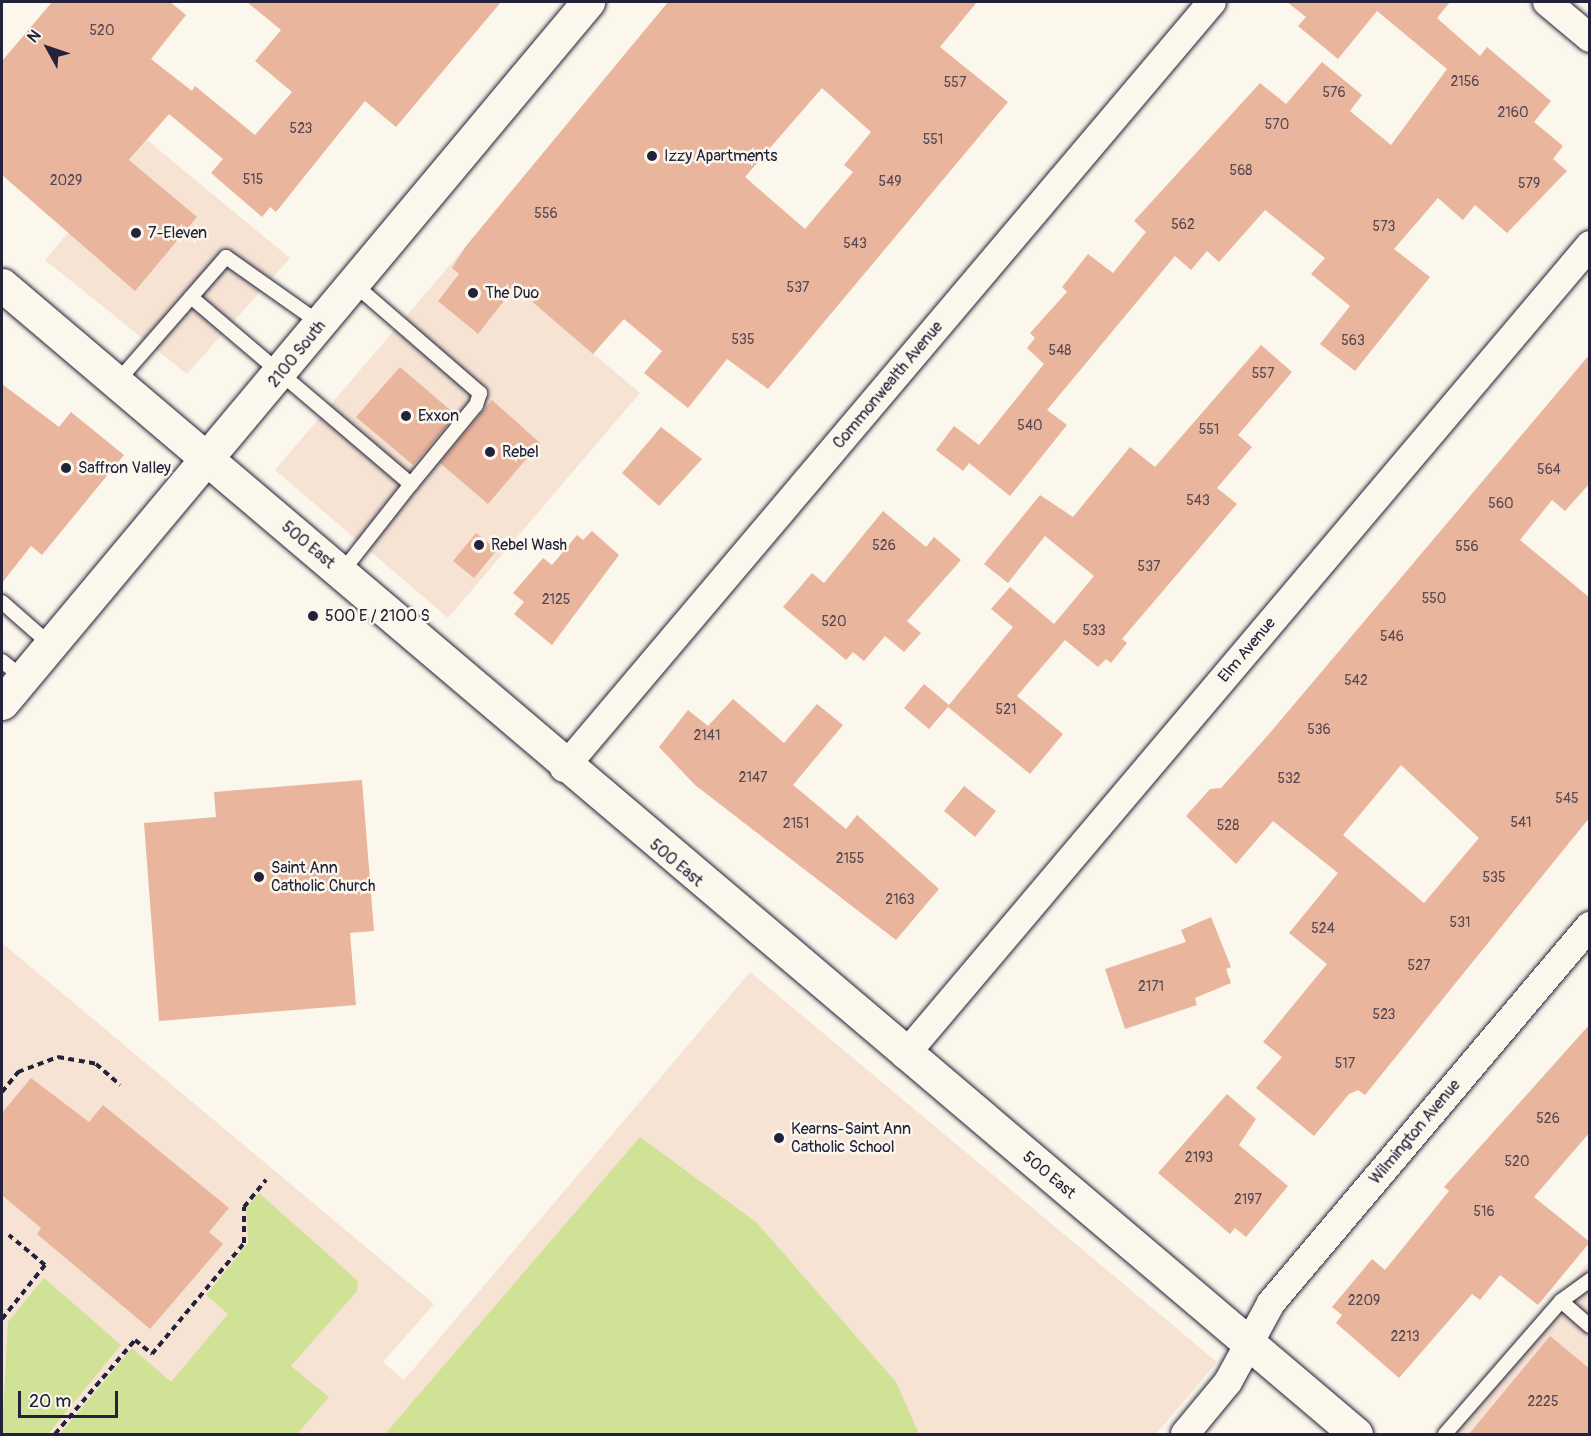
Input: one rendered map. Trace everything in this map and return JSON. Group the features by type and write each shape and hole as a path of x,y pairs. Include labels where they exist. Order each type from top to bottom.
{"street":[{"name":"2100 South","path":"2,704 12,670 51,645 322,324 588,2"},
{"name":"Commonwealth Avenue","path":"564,768 1212,2"},
{"path":"1547,2 1590,38"},
{"name":"Elm Avenue","path":"905,1055 1590,244"},
{"name":"500 East","path":"2,285 341,573 564,768 1356,1434"},
{"name":"Wilmington Avenue","path":"1185,1434 1228,1382 1271,1302 1590,926"}],"lane":[{"path":"117,382 226,257 322,324"},
{"path":"341,573 476,405 480,393 354,284"},
{"path":"191,297 411,484"},
{"path":"2,602 51,645"},
{"path":"1445,1434 1561,1301 1590,1280"},
{"path":"1561,1301 1590,1326"}],"path":[{"path":"2,1092 18,1072 58,1057 96,1064 120,1085"},
{"path":"55,1434 135,1340 152,1354 244,1243 244,1207 266,1179"},
{"path":"2,1319 45,1265 9,1235"}],"shaded area":[{"path":"147,140 290,258 187,374 45,260"},
{"path":"466,246 640,393 448,618 275,470"},
{"name":"Kearns-Saint Ann Catholic School","path":"2,943 434,1304 383,1362 404,1380 750,972 1217,1362 1156,1434 2,1434"},
{"path":"1589,1262 1589,1434 1443,1434"}],"green space":[{"path":"640,1137 756,1222 896,1382 919,1434 385,1434"},
{"path":"259,1193 358,1281 357,1291 291,1366 329,1397 297,1434 60,1434 132,1348 171,1382 228,1314 206,1295 248,1243 246,1208"},
{"path":"44,1278 121,1345 48,1434 2,1434 8,1322"}],"building":[{"path":"52,2 170,2 186,15 151,59 192,91 195,86 255,135 292,92 255,61 281,30 247,2 501,2 396,127 365,101 276,212 270,207 262,217 211,173 223,159 169,114 129,160 197,217 135,291 2,175 2,61"},
{"path":"668,2 977,2 940,47 1008,102 768,389 727,359 688,408 644,373 662,351 624,319 593,354 515,287 478,334 438,301 459,274 452,268 466,246","holes":["822,88 871,132 844,165 853,172 805,229 745,177"]},
{"path":"1287,2 1450,2 1437,18 1480,56 1487,47 1551,101 1534,122 1563,146 1553,159 1567,171 1507,233 1475,205 1463,220 1438,198 1394,249 1430,277 1355,371 1320,344 1350,306 1311,274 1325,258 1265,210 1219,262 1207,251 1191,270 1175,256 1047,410 1067,425 1010,496 969,463 963,471 936,450 954,426 979,445 1044,364 1027,348 1035,338 1030,333 1067,292 1062,287 1088,254 1113,273 1146,232 1134,221 1260,83 1286,104 1322,62 1362,95 1350,111 1391,145 1447,69 1377,11 1338,59 1298,26 1306,17"},
{"path":"1261,345 1292,372 1238,435 1252,447 1217,488 1237,504 1122,639 1127,643 1111,663 1106,659 1098,667 1065,640 1017,696 1063,734 1030,774 948,707 929,729 904,708 924,684 949,705 1013,627 991,609 1010,587 1054,624 1094,576 1045,536 1008,583 984,564 1040,495 1073,517 1130,447 1155,467"},
{"path":"1590,354 1590,483 1565,511 1552,500 1520,540 1590,598 1590,817 1365,1095 1358,1090 1349,1094 1314,1136 1256,1088 1282,1057 1263,1042 1327,964 1289,933 1338,873 1273,821 1236,864 1186,816 1210,789 1221,788","holes":["1401,765 1479,838 1424,903 1343,835"]},
{"name":"Exxon","path":"400,367 456,415 413,465 356,417"},
{"path":"2,384 59,427 71,412 124,455 42,555 31,546 2,583"},
{"name":"Rebel","path":"492,400 540,443 488,504 440,463"},
{"path":"661,427 702,459 659,506 622,473"},
{"path":"883,511 926,547 934,537 961,560 907,621 921,633 904,652 885,636 864,661 853,652 846,660 783,607 812,573 824,583"},
{"path":"592,531 619,555 552,645 514,614 524,602 513,593 543,558 552,565 577,535 583,540"},
{"name":"Rebel Wash","path":"476,533 497,550 474,578 453,561"},
{"path":"733,699 784,743 817,704 843,725 793,785 846,829 857,815 939,889 896,940 695,785 659,747 688,710 708,726"},
{"name":"Saint Ann Catholic Church","path":"362,780 374,931 350,933 356,1005 159,1021 144,823 216,817 214,792"},
{"path":"964,786 996,811 975,837 944,811"},
{"path":"1211,917 1231,967 1226,969 1231,983 1195,998 1197,1005 1125,1029 1105,969 1186,942 1181,930"},
{"path":"1590,1024 1590,1132 1534,1197 1590,1242 1538,1305 1500,1275 1480,1300 1472,1294 1399,1378 1336,1323 1342,1315 1332,1307 1372,1259 1385,1270 1449,1191 1444,1187"},
{"path":"31,1078 89,1122 103,1105 229,1208 209,1232 223,1244 150,1329 37,1234 41,1228 2,1195 2,1113"},
{"path":"1227,1094 1256,1119 1239,1145 1288,1186 1246,1237 1235,1228 1230,1234 1158,1173"},
{"path":"1550,1336 1590,1369 1590,1434 1469,1434"}],"place":[{"name":"Izzy Apartments","path":"652,156"},
{"name":"7-Eleven","path":"136,233"},
{"name":"The Duo","path":"473,293"},
{"name":"Exxon","path":"406,416"},
{"name":"Rebel","path":"490,452"},
{"name":"Saffron Valley","path":"66,468"},
{"name":"Rebel Wash","path":"479,545"},
{"name":"500 E / 2100 S","path":"313,616"},
{"name":"Saint Ann Catholic Church","path":"259,877"},
{"name":"Kearns-Saint Ann Catholic School","path":"779,1138"}]}
